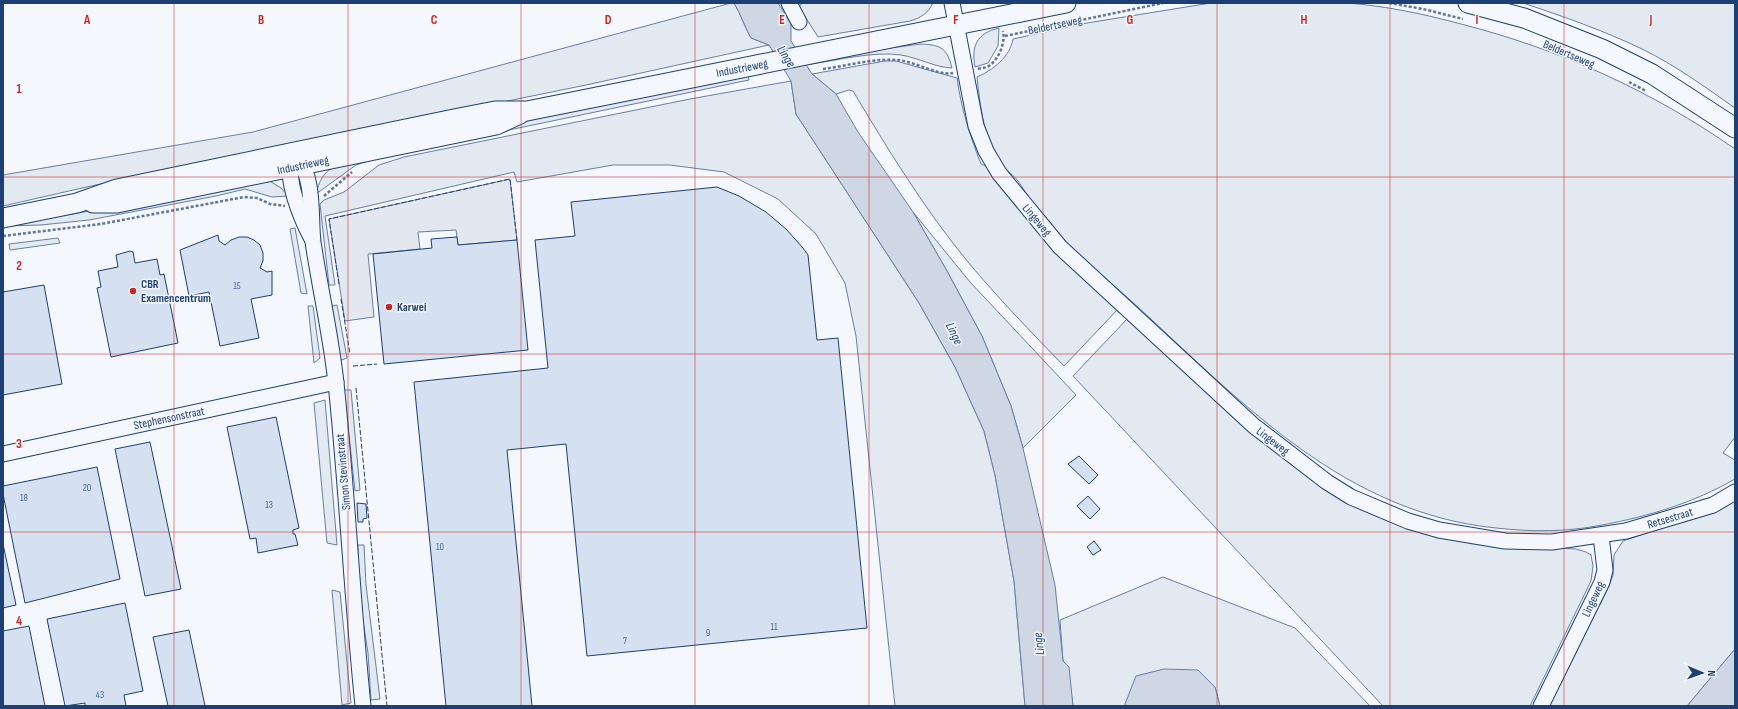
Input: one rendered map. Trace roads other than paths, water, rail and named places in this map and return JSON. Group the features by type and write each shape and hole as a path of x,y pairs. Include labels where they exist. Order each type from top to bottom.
{"main road":[{"name":"Beldertseweg","path":"956,26 1066,3"},
{"name":"Beldertseweg","path":"1469,12 1524,18 1602,50 1652,74 1735,128"},
{"name":"Industrieweg","path":"3,218 77,203 117,189 295,162 495,111 527,111 803,55 956,26"}],"street":[{"path":"789,3 799,22"},
{"name":"Lingeweg","path":"952,3 976,126 986,151 999,173 1060,248 1254,426 1327,482 1351,497 1408,521 1439,530 1505,541 1552,542 1601,536 1605,570 1602,582 1541,706"},
{"name":"Simon Stevinstraat","path":"295,162 300,215 313,240 336,382 355,626 363,706"},
{"name":"Stephensonstraat","path":"3,454 336,382"},
{"name":"Retsestraat","path":"1601,536 1626,531 1713,505 1735,492"}],"water":[{"name":"Linge","path":"734,3 778,3 791,24 791,41 812,74 836,94 858,132 913,212 982,336 1011,406 1023,448 1055,585 1063,661 1069,667 1073,706 1025,706 1014,581 995,475 984,431 955,367 919,303 796,114 791,81 769,45 751,38"},
{"path":"1735,649 1735,706 1687,706"},
{"path":"1164,669 1198,670 1215,687 1220,706 1126,706 1125,704 1136,676"}],"place":[{"name":"CBR Examencentrum","path":"133,291"},
{"name":"Karwei","path":"389,307"}]}
